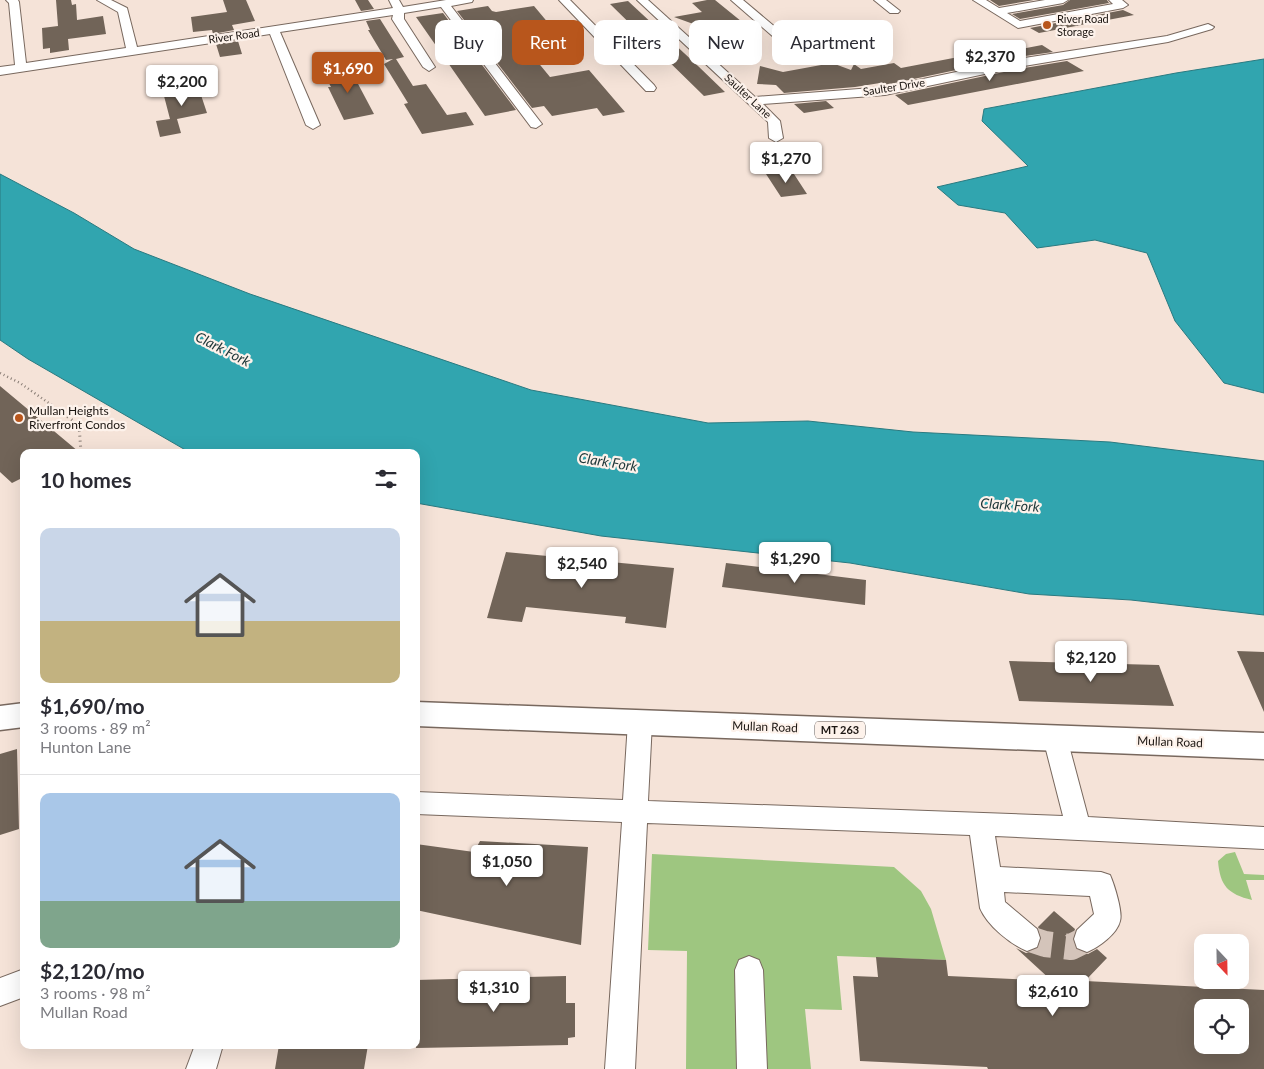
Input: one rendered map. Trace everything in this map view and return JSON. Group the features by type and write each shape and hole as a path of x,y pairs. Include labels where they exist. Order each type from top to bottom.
{"main road":[{"name":"Mullan Road","path":"420,714 1264,746"},
{"path":"0,718 20,716"}],"street":[{"path":"11,0 14,2 20,68"},
{"path":"102,0 123,10 132,50"},
{"name":"River Road","path":"0,71 274,30 396,5 444,4 468,0"},
{"path":"564,0 650,88"},
{"name":"Saulter Lane","path":"642,0 755,101 774,121 776,138"},
{"path":"736,0 772,30"},
{"path":"879,0 894,11"},
{"path":"980,0 1018,25 1123,5 1114,0"},
{"path":"997,12 1063,0"},
{"path":"444,4 536,124"},
{"path":"396,5 398,19 429,67"},
{"name":"Saulter Drive","path":"755,101 885,91 1018,63 1168,39 1208,26"},
{"path":"274,30 313,124"},
{"path":"620,1069 640,722"},
{"path":"1055,738 1078,828"},
{"path":"420,803 1078,828 1264,838"},
{"path":"981,825 993,908 1027,938"},
{"path":"989,879 1101,884 1108,919 1087,939"},
{"path":"748,970 752,1069"},
{"path":"0,992 20,984"},
{"path":"201,1069 208,1049"}],"path":[{"path":"0,373 20,382 79,425 81,449"}],"green space":[{"path":"1235,852 1244,874 1264,875 1264,880 1246,880 1252,900 1231,892 1223,883 1218,861 1226,854"},
{"path":"652,854 894,867 921,891 931,909 946,960 837,956 842,1010 805,1009 811,1069 686,1069 687,951 648,950"}],"water":[{"path":"1264,59 1264,393 1224,383 1175,321 1147,253 1095,240 1037,248 1005,213 958,205 937,187 1028,166 982,121 984,109 1176,73"},
{"name":"Clark Fork","path":"0,174 74,213 134,249 250,294 531,390 708,423 808,421 913,432 1110,442 1264,461 1264,615 1131,600 1029,594 850,563 601,536 420,504 420,449 184,449 28,359 0,340"}],"building":[{"path":"56,0 71,0 72,5 76,4 77,20 103,16 106,34 68,39 69,50 50,53 50,48 43,49 42,28 58,26"},
{"path":"223,0 246,0 255,21 232,25 234,30 213,34 212,30 193,32 191,17 227,12"},
{"path":"355,0 368,0 374,9 361,11"},
{"path":"715,0 740,20 689,20 689,22 674,17 702,12 692,3"},
{"path":"990,0 1034,0 999,6"},
{"path":"1070,0 1107,0 1109,3 1020,19 1012,14 1063,5"},
{"path":"628,1 648,20 626,20 610,4"},
{"path":"488,6 492,11 496,12 534,6 546,20 512,20 512,65 540,65 550,77 589,70 625,112 603,116 597,108 552,116 544,106 532,108 499,65 502,65 502,20 464,20 457,11"},
{"path":"1123,10 1134,15 1039,33 1030,28"},
{"path":"443,13 448,20 435,20 435,44 416,17"},
{"path":"380,19 404,57 396,59 413,86 426,84 447,115 466,112 474,125 422,134 404,104 408,103 384,64 393,59 386,60 368,30 370,30 366,21"},
{"path":"238,41 242,54 220,57 216,44"},
{"path":"1042,45 1053,52 1018,57 885,85 880,83 784,93 776,85 757,84 760,66 783,72 821,65 837,65 851,70 854,65 861,69 893,65 894,63 901,68 990,51 994,54"},
{"path":"679,48 689,58 689,65 697,65 725,92 704,96 672,65 679,65"},
{"path":"1067,61 1084,71 908,105 895,95 1018,69"},
{"path":"449,65 482,65 516,110 485,116"},
{"path":"348,68 374,114 344,120 323,72"},
{"path":"196,80 207,113 177,119 181,133 160,137 156,121 170,119 164,96 179,93 176,83"},
{"path":"826,101 834,108 804,113 794,104"},
{"path":"792,171 807,194 781,197 766,174"},
{"name":"Mullan Heights Riverfront Condos","path":"0,386 75,449 20,449 20,479 12,483 0,472"},
{"path":"506,552 674,568 666,628 625,623 626,617 526,607 522,622 487,618"},
{"path":"726,563 866,580 865,605 722,587"},
{"path":"1237,651 1264,652 1264,712"},
{"path":"1009,661 1159,665 1174,706 1019,701"},
{"path":"17,749 19,829 0,835 0,754"},
{"path":"480,841 588,847 581,945 420,911 420,845 474,852"},
{"path":"1054,911 1075,929 1072,940 1076,950 1088,954 1097,949 1107,958 1085,981 1194,986 1194,989 1264,990 1264,1069 988,1069 987,1067 860,1061 853,976 878,977 876,957 946,960 948,976 1052,981 1016,948 1026,953 1038,949 1042,937 1038,927"},
{"path":"566,976 566,1003 575,1003 575,1037 568,1038 568,1045 420,1048 420,980"},
{"path":"278,1049 367,1049 364,1069 275,1069"}],"tunnel":[{"path":"1027,938 1045,944 1071,947 1087,939"}],"place":[{"name":"River Road Storage","path":"1047,25"},
{"name":"Mullan Heights Riverfront Condos","path":"19,418"}]}
